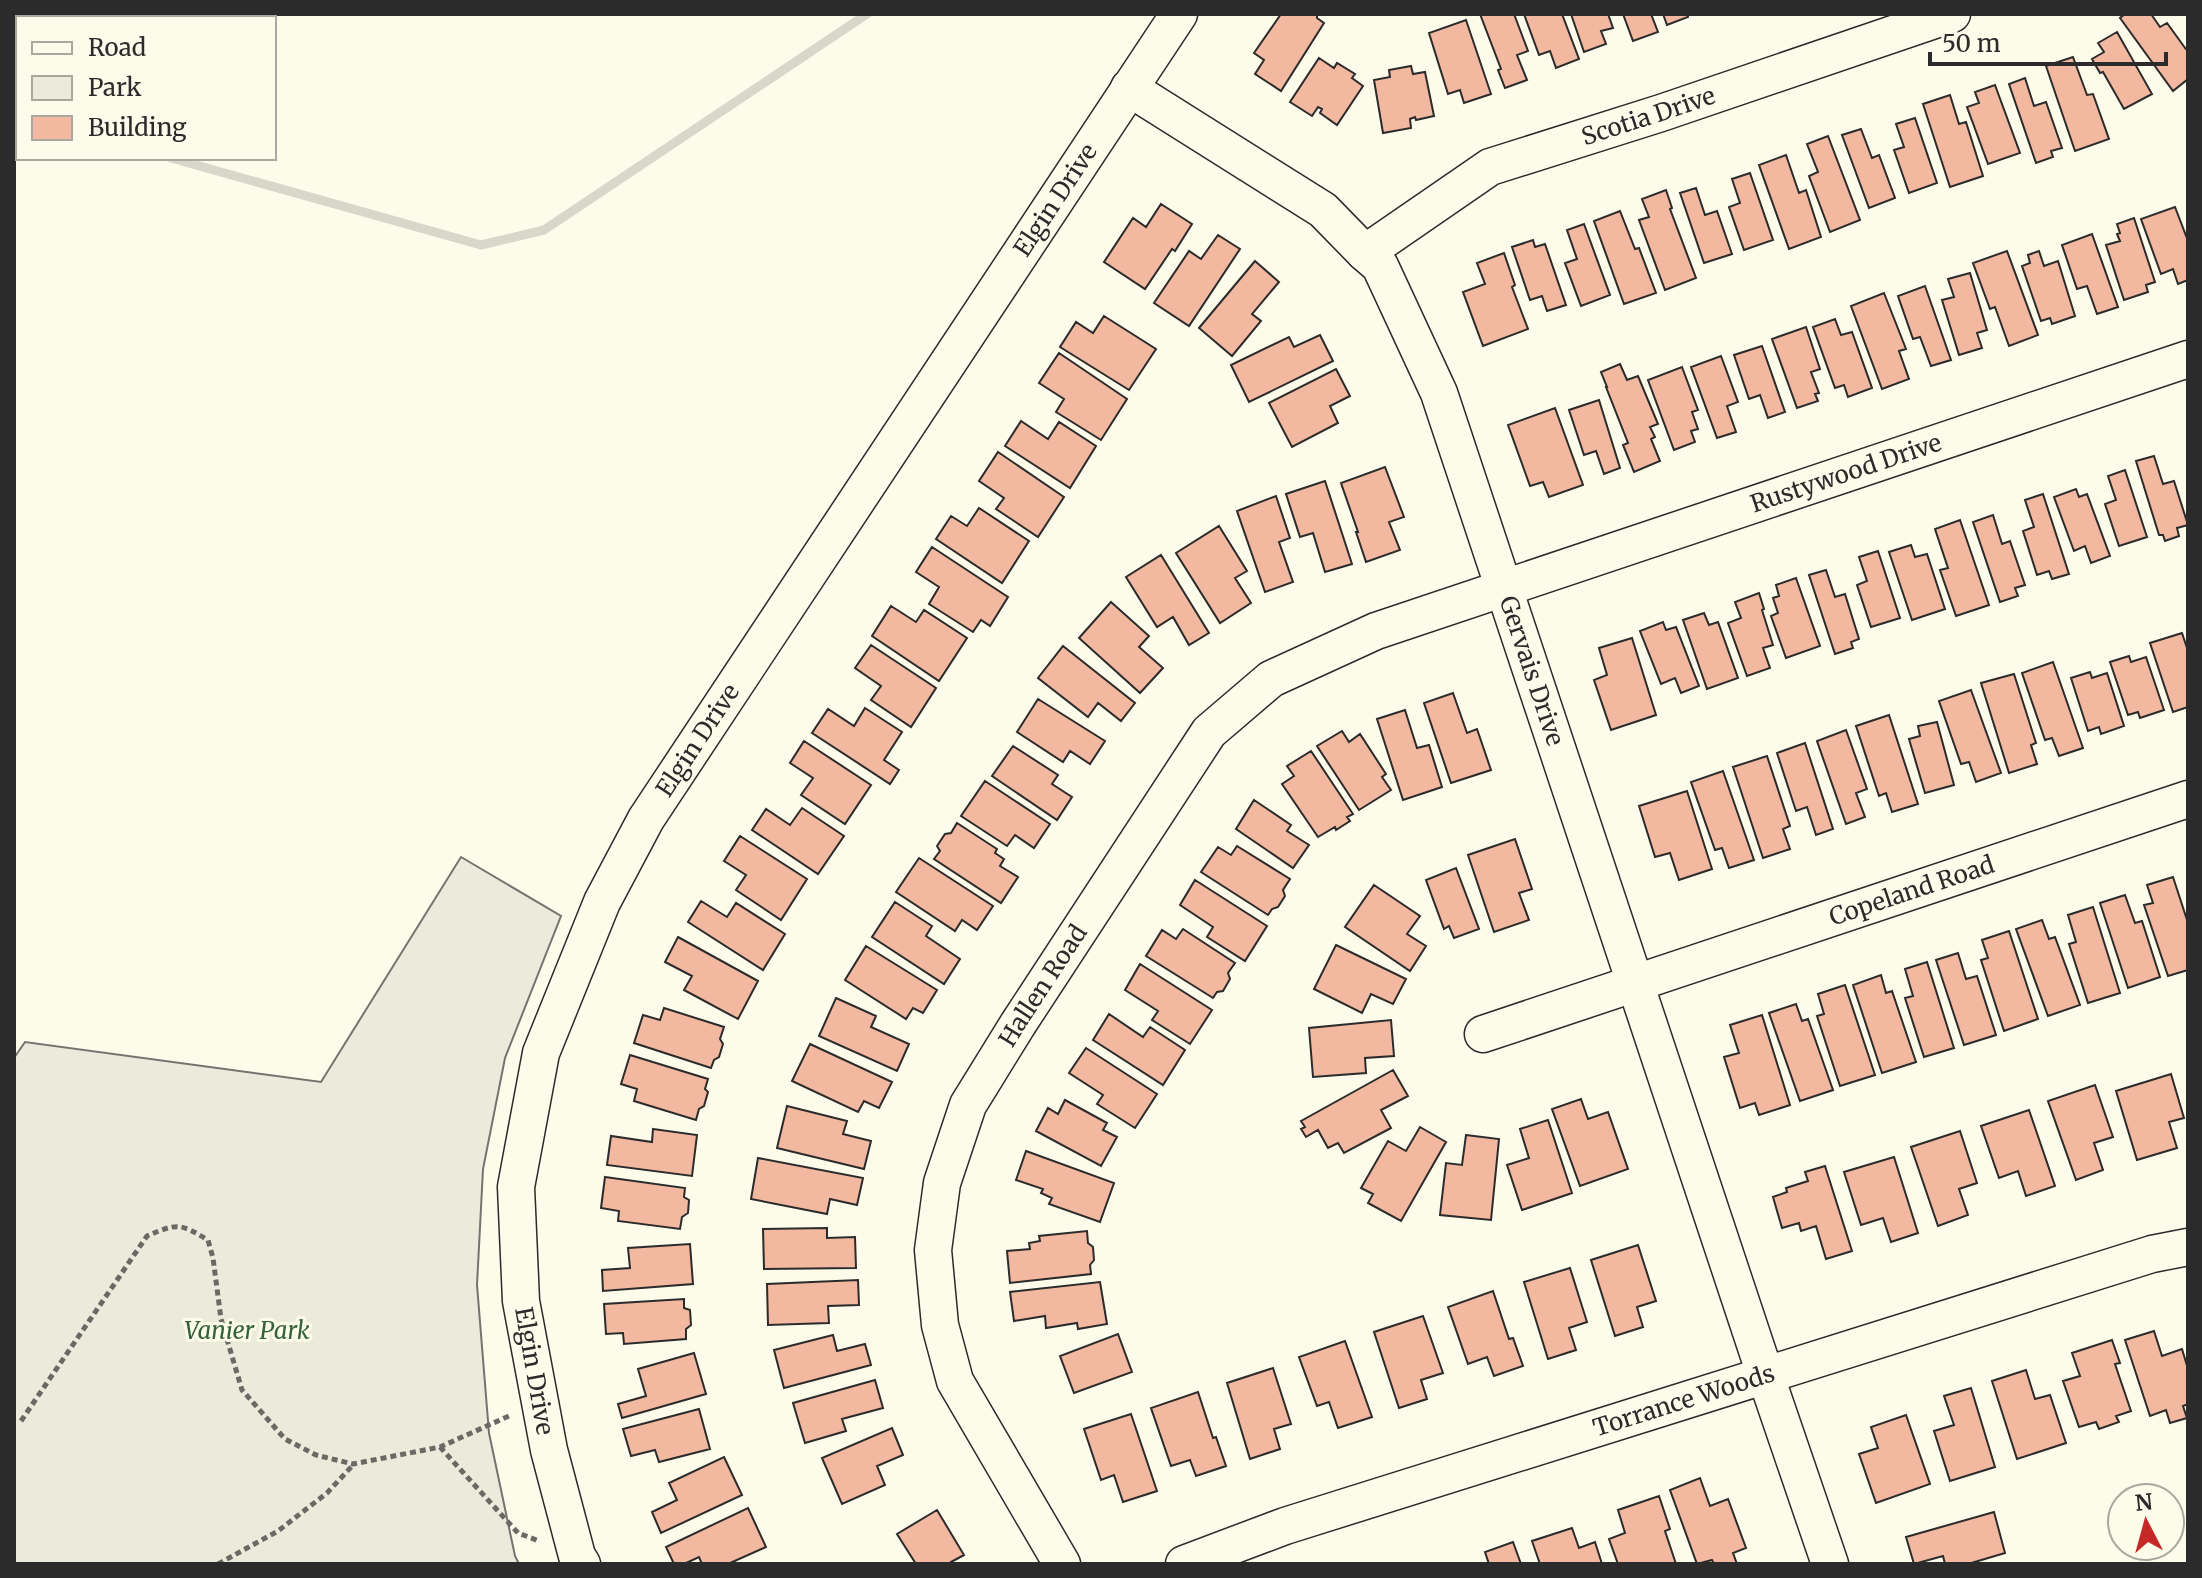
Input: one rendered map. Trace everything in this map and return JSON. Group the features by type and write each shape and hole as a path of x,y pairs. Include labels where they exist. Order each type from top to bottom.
{"street":[{"name":"Elgin Drive","path":"579,1560 549,1450 521,1301 516,1187 541,1053 602,902 646,819 1179,14"},
{"name":"Scotia Drive","path":"1365,253 1490,167 1661,113 1952,14"},
{"name":"Gervais Drive","path":"1129,88 1323,210 1380,266 1439,393 1830,1564"},
{"name":"Rustywood Drive","path":"1504,587 2188,359"},
{"name":"Hallen Road","path":"1062,1564 955,1381 940,1325 933,1250 942,1183 968,1105 1209,732 1271,679 1376,631 1504,587"},
{"name":"Copeland Road","path":"1483,1034 2188,799"},
{"name":"Torrance Woods","path":"1184,1564 1285,1526 1765,1374 2152,1254 2188,1247"}],"path":[{"path":"21,1421 147,1236 171,1226 191,1229 208,1240 221,1319 242,1390 285,1439 316,1455 353,1464 440,1447 540,1402"},
{"path":"440,1447 518,1533 579,1560"},
{"path":"218,1564 278,1531 327,1493 353,1464"}],"green space":[{"name":"Vanier Park","path":"461,857 561,916 505,1058 483,1169 477,1285 489,1433 519,1564 14,1564 14,1058 25,1042 321,1082"}],"building":[{"path":"1281,14 1317,14 1317,18 1324,23 1281,91 1255,74 1264,60 1254,53"},
{"path":"1480,14 1514,14 1528,51 1517,55 1527,80 1505,88"},
{"path":"1524,14 1562,14 1579,59 1556,68 1550,51 1539,55"},
{"path":"1571,14 1608,14 1613,28 1601,31 1606,44 1584,52"},
{"path":"1623,14 1651,14 1658,32 1633,41"},
{"path":"1663,14 1687,14 1688,17 1667,25"},
{"path":"2125,14 2151,14 2160,27 2167,23 2188,52 2188,79 2173,91 2120,18"},
{"path":"1466,20 1491,94 1464,103 1460,90 1448,94 1429,33"},
{"path":"2117,32 2152,94 2124,109 2092,59 2104,52 2098,43"},
{"path":"2073,57 2087,95 2093,94 2109,139 2075,151 2046,66"},
{"path":"1319,58 1334,68 1337,63 1355,74 1352,78 1363,86 1337,125 1320,113 1322,109 1318,107 1312,116 1290,102"},
{"path":"1411,66 1413,74 1425,72 1434,116 1416,120 1415,117 1410,119 1411,128 1383,133 1374,80 1390,77 1389,70"},
{"path":"2025,78 2034,106 2046,102 2062,148 2051,151 2053,157 2036,163 2009,84"},
{"path":"1995,85 2020,153 1988,164 1967,107 1979,103 1975,92"},
{"path":"1950,95 1959,124 1966,122 1983,176 1950,187 1923,104"},
{"path":"1915,118 1937,183 1909,193 1894,150 1904,147 1896,124"},
{"path":"1861,129 1872,158 1879,155 1895,198 1869,208 1842,135"},
{"path":"1828,136 1860,220 1830,232 1809,176 1818,172 1807,144"},
{"path":"1786,155 1799,193 1806,190 1821,237 1789,249 1759,165"},
{"path":"1750,173 1773,240 1744,250 1729,207 1740,203 1732,179"},
{"path":"1696,188 1705,215 1717,211 1732,254 1704,263 1680,193"},
{"path":"1666,190 1696,278 1665,290 1639,220 1649,217 1642,199"},
{"path":"1161,204 1192,224 1145,289 1104,262 1133,218 1146,227"},
{"path":"2175,207 2188,241 2188,280 2178,284 2173,269 2161,274 2141,219"},
{"path":"1620,211 1635,249 1639,248 1656,293 1624,304 1594,221"},
{"path":"2134,218 2155,282 2146,285 2148,292 2124,300 2106,245 2120,241 2117,224"},
{"path":"1584,224 1610,295 1581,306 1565,263 1577,259 1567,230"},
{"path":"2092,234 2118,307 2097,314 2087,286 2077,289 2062,245"},
{"path":"1218,235 1240,249 1189,326 1154,303 1189,251 1201,259"},
{"path":"1533,240 1535,247 1545,244 1566,305 1547,311 1542,296 1530,300 1512,247"},
{"path":"2007,251 2038,335 2009,346 1995,307 1990,309 1973,263"},
{"path":"2039,251 2044,266 2058,261 2075,316 2052,324 2050,318 2041,321 2022,266 2030,263 2028,255"},
{"path":"1504,253 1515,285 1512,287 1528,329 1483,346 1463,292 1485,284 1477,263"},
{"path":"1255,261 1279,282 1252,314 1261,321 1232,356 1199,328"},
{"path":"1970,273 1987,330 1977,333 1982,348 1959,355 1942,300 1954,297 1948,279"},
{"path":"1925,286 1951,360 1931,366 1920,337 1913,339 1898,296"},
{"path":"1884,293 1906,349 1899,351 1909,379 1882,389 1851,306"},
{"path":"1104,316 1156,349 1129,390 1060,347 1076,322 1093,333"},
{"path":"1835,319 1841,335 1852,332 1872,388 1848,397 1844,385 1835,388 1813,327"},
{"path":"1806,327 1820,369 1811,372 1819,393 1815,394 1818,401 1797,408 1772,339"},
{"path":"1320,335 1333,361 1249,402 1231,365 1289,337 1294,347"},
{"path":"1762,346 1785,412 1768,418 1760,395 1749,399 1734,355"},
{"path":"1059,353 1127,399 1101,440 1056,412 1064,399 1039,383"},
{"path":"1721,356 1738,402 1727,406 1736,432 1717,438 1691,367"},
{"path":"1620,364 1627,380 1638,376 1658,424 1650,427 1655,437 1651,439 1660,461 1634,472 1623,445 1628,443 1601,372"},
{"path":"1682,367 1698,410 1692,412 1698,429 1691,431 1695,442 1674,450 1648,380"},
{"path":"1336,369 1350,396 1330,406 1338,423 1292,447 1269,403"},
{"path":"1599,400 1620,468 1604,474 1596,451 1584,455 1569,410"},
{"path":"1555,408 1583,485 1549,497 1543,482 1530,486 1508,425"},
{"path":"1021,421 1048,439 1059,422 1096,446 1070,488 1005,446"},
{"path":"998,452 1064,497 1038,537 996,509 1004,498 979,481"},
{"path":"2154,456 2163,484 2174,481 2188,525 2177,528 2179,536 2165,541 2163,535 2159,535 2136,461"},
{"path":"1385,467 1404,517 1389,522 1400,550 1366,562 1341,483"},
{"path":"2125,470 2147,537 2119,546 2105,504 2116,500 2108,476"},
{"path":"1325,481 1352,564 1325,572 1313,533 1300,537 1286,494"},
{"path":"2076,489 2079,497 2087,494 2110,556 2091,563 2085,546 2074,551 2054,497"},
{"path":"2043,494 2069,574 2052,579 2049,571 2037,575 2023,531 2034,527 2025,500"},
{"path":"1276,496 1290,538 1279,542 1293,582 1265,592 1237,511"},
{"path":"979,508 1029,541 1002,583 936,539 951,516 967,526"},
{"path":"1993,515 2002,544 2010,541 2025,585 2015,588 2018,596 2000,602 1973,522"},
{"path":"1960,520 1989,605 1956,616 1940,570 1948,568 1935,529"},
{"path":"1219,526 1247,571 1235,578 1251,603 1220,623 1176,553"},
{"path":"1911,545 1915,557 1927,554 1945,609 1912,620 1889,552"},
{"path":"932,547 1008,597 990,626 981,620 973,632 929,604 939,587 916,572"},
{"path":"1878,551 1900,618 1871,627 1857,585 1867,581 1859,557"},
{"path":"1161,555 1209,633 1189,645 1173,617 1157,627 1126,577"},
{"path":"1826,570 1835,597 1845,594 1859,639 1851,642 1853,648 1835,654 1809,575"},
{"path":"1796,578 1820,646 1786,658 1771,616 1778,613 1773,598 1779,596 1776,585"},
{"path":"1759,593 1773,645 1763,648 1770,668 1747,676 1728,623 1741,618 1735,602"},
{"path":"1111,602 1149,636 1139,647 1163,668 1140,693 1079,638"},
{"path":"891,606 916,622 924,610 967,638 939,681 872,636"},
{"path":"1704,613 1709,625 1718,622 1738,678 1707,689 1683,620"},
{"path":"1663,622 1666,630 1676,627 1699,686 1681,693 1675,678 1661,684 1640,631"},
{"path":"2182,633 2188,651 2188,707 2173,712 2150,643"},
{"path":"1632,638 1656,715 1611,730 1594,680 1607,675 1599,648"},
{"path":"871,645 936,688 911,727 871,700 881,686 855,668"},
{"path":"1063,646 1135,703 1121,721 1098,703 1088,717 1038,678"},
{"path":"2129,656 2131,662 2146,657 2164,710 2140,718 2138,712 2128,715 2110,662"},
{"path":"2053,662 2083,748 2059,756 2052,738 2045,740 2022,673"},
{"path":"2090,672 2092,678 2107,673 2124,726 2101,734 2099,727 2088,731 2071,678"},
{"path":"2014,674 2036,743 2031,745 2037,764 2009,773 1981,683"},
{"path":"1971,690 2001,773 1976,782 1969,762 1961,764 1939,701"},
{"path":"1453,693 1467,733 1477,729 1491,770 1451,783 1424,703"},
{"path":"1038,699 1105,741 1090,764 1070,751 1063,762 1017,732"},
{"path":"865,708 902,732 884,760 899,770 890,784 812,733 828,709 854,726"},
{"path":"1405,710 1417,748 1429,745 1442,787 1403,800 1377,719"},
{"path":"1889,715 1918,804 1892,812 1886,793 1879,796 1856,726"},
{"path":"1937,722 1954,785 1925,793 1909,739 1920,736 1918,726"},
{"path":"1846,730 1867,789 1856,793 1865,817 1846,824 1817,741"},
{"path":"1342,731 1349,742 1360,734 1386,774 1382,777 1391,790 1359,810 1317,746"},
{"path":"804,741 871,785 845,824 801,795 813,778 790,763"},
{"path":"1805,743 1833,829 1816,835 1807,807 1796,811 1777,753"},
{"path":"1013,746 1058,775 1052,784 1072,797 1057,820 992,776"},
{"path":"1311,751 1353,814 1347,817 1350,821 1318,837 1282,784 1294,776 1287,766"},
{"path":"1767,756 1790,826 1783,829 1790,849 1763,858 1733,767"},
{"path":"1723,771 1754,860 1729,868 1722,848 1715,850 1691,782"},
{"path":"985,781 1050,824 1034,848 1015,835 1007,846 961,816"},
{"path":"1687,791 1712,869 1679,880 1670,853 1655,857 1639,806"},
{"path":"1254,800 1291,825 1287,831 1309,845 1293,868 1236,829"},
{"path":"802,808 844,836 818,874 752,830 766,809 790,825"},
{"path":"957,823 997,849 995,853 1004,859 1000,866 1018,877 1001,903 934,859 940,851 937,846"},
{"path":"740,836 807,879 781,920 736,890 746,875 724,861"},
{"path":"1515,839 1532,889 1519,893 1529,920 1494,932 1468,855"},
{"path":"1237,846 1290,879 1283,890 1285,896 1268,915 1201,872 1218,847 1231,855"},
{"path":"919,858 993,906 977,930 962,920 955,931 896,892"},
{"path":"1456,868 1479,929 1454,938 1449,926 1444,929 1426,880"},
{"path":"2173,877 2188,923 2188,970 2168,976 2144,905 2153,903 2147,885"},
{"path":"1195,880 1267,926 1245,961 1207,937 1213,927 1180,905"},
{"path":"1374,885 1420,916 1407,934 1426,946 1410,971 1345,927"},
{"path":"2125,895 2135,923 2142,921 2160,977 2128,988 2100,903"},
{"path":"701,901 727,917 736,903 785,934 763,970 688,922"},
{"path":"895,902 932,926 926,936 960,959 944,984 872,937"},
{"path":"2093,907 2120,993 2088,1003 2069,944 2076,942 2068,915"},
{"path":"2042,920 2049,939 2055,937 2080,1005 2048,1016 2016,929"},
{"path":"1183,929 1235,963 1228,973 1230,979 1223,991 1217,992 1213,998 1146,956 1162,930 1176,939"},
{"path":"2009,931 2038,1019 2004,1031 1981,960 1988,958 1982,940"},
{"path":"678,937 758,981 738,1019 684,990 692,976 665,962"},
{"path":"1336,945 1406,979 1393,1004 1371,994 1362,1013 1314,989"},
{"path":"866,946 937,990 923,1013 913,1008 906,1019 845,980"},
{"path":"1958,953 1966,979 1977,976 1996,1035 1964,1045 1936,960"},
{"path":"1927,962 1954,1048 1924,1057 1905,998 1913,996 1905,969"},
{"path":"1140,964 1212,1010 1190,1044 1152,1020 1158,1011 1125,990"},
{"path":"1881,975 1886,993 1892,991 1916,1062 1882,1073 1853,985"},
{"path":"1845,985 1875,1075 1840,1086 1817,1016 1824,1014 1818,994"},
{"path":"836,998 876,1016 871,1027 909,1044 897,1071 819,1036"},
{"path":"1796,1004 1802,1021 1808,1019 1833,1090 1800,1101 1769,1013"},
{"path":"664,1008 724,1027 719,1057 711,1068 634,1043 643,1015 660,1020"},
{"path":"1109,1014 1143,1037 1150,1027 1185,1050 1163,1085 1093,1040"},
{"path":"1762,1015 1790,1105 1759,1115 1755,1103 1740,1108 1724,1057 1739,1053 1730,1025"},
{"path":"1391,1020 1394,1056 1365,1058 1366,1073 1313,1077 1309,1028"},
{"path":"810,1044 892,1082 879,1108 864,1101 858,1112 792,1081"},
{"path":"1086,1048 1157,1094 1135,1128 1097,1104 1103,1095 1069,1073"},
{"path":"630,1055 708,1079 704,1106 699,1109 696,1120 634,1101 637,1089 621,1084"},
{"path":"1393,1070 1408,1096 1381,1110 1391,1128 1344,1153 1338,1143 1328,1148 1318,1130 1306,1137 1301,1121"},
{"path":"2171,1074 2184,1118 2169,1122 2177,1148 2137,1160 2116,1091"},
{"path":"2095,1085 2113,1137 2094,1143 2103,1170 2076,1180 2048,1101"},
{"path":"1581,1099 1588,1119 1608,1112 1628,1169 1580,1186 1552,1109"},
{"path":"1065,1100 1107,1123 1103,1130 1117,1137 1101,1166 1036,1131 1048,1108 1058,1114"},
{"path":"787,1106 847,1121 843,1134 871,1141 864,1169 777,1148"},
{"path":"2029,1110 2055,1186 2026,1196 2018,1171 1999,1178 1981,1126"},
{"path":"1548,1120 1572,1193 1522,1210 1507,1165 1529,1158 1520,1129"},
{"path":"1420,1127 1446,1142 1401,1221 1368,1203 1373,1194 1361,1188 1388,1141 1406,1151"},
{"path":"653,1129 697,1135 692,1176 607,1165 611,1136 652,1142"},
{"path":"1960,1131 1977,1183 1959,1189 1968,1215 1938,1226 1911,1147"},
{"path":"1466,1135 1499,1139 1491,1220 1440,1215 1446,1163 1462,1165"},
{"path":"1026,1151 1114,1183 1100,1222 1049,1204 1052,1198 1041,1193 1043,1189 1016,1180"},
{"path":"1894,1157 1918,1233 1891,1242 1883,1218 1861,1225 1844,1172"},
{"path":"758,1158 863,1178 857,1205 830,1199 827,1214 751,1199"},
{"path":"1825,1166 1852,1251 1826,1259 1816,1226 1801,1231 1799,1223 1782,1228 1773,1197 1787,1192 1786,1188 1808,1181 1805,1172"},
{"path":"605,1177 685,1188 684,1197 689,1200 688,1213 682,1217 680,1229 618,1221 619,1211 601,1208"},
{"path":"827,1228 827,1238 855,1237 856,1268 764,1269 763,1229"},
{"path":"1087,1231 1088,1243 1093,1247 1091,1274 1010,1283 1007,1251 1030,1249 1029,1243 1040,1241 1039,1236"},
{"path":"690,1244 693,1284 603,1291 602,1270 630,1268 628,1248"},
{"path":"1638,1245 1656,1301 1637,1307 1643,1327 1615,1336 1591,1260"},
{"path":"1570,1268 1587,1322 1569,1328 1576,1350 1548,1359 1524,1282"},
{"path":"858,1280 859,1305 828,1306 829,1323 768,1325 767,1284"},
{"path":"1100,1282 1107,1324 1078,1329 1077,1323 1046,1328 1045,1316 1014,1321 1010,1292"},
{"path":"1493,1291 1509,1339 1513,1338 1523,1366 1494,1376 1487,1357 1468,1364 1448,1307"},
{"path":"684,1299 684,1308 690,1310 691,1325 686,1329 686,1339 624,1344 623,1333 606,1334 604,1304"},
{"path":"1423,1316 1443,1373 1421,1380 1427,1399 1399,1408 1374,1332"},
{"path":"2154,1331 2162,1356 2182,1349 2188,1369 2188,1404 2183,1406 2187,1418 2170,1423 2166,1410 2150,1416 2125,1340"},
{"path":"1118,1334 1132,1372 1074,1393 1060,1356"},
{"path":"833,1335 837,1351 865,1344 871,1365 784,1388 774,1350"},
{"path":"2112,1340 2120,1363 2115,1364 2131,1411 2116,1416 2119,1422 2099,1429 2096,1422 2079,1427 2063,1381 2080,1376 2072,1353"},
{"path":"1345,1341 1372,1417 1338,1428 1329,1402 1317,1406 1299,1357"},
{"path":"694,1353 706,1394 622,1418 618,1404 646,1396 638,1369"},
{"path":"1273,1368 1291,1424 1274,1429 1280,1449 1250,1459 1227,1383"},
{"path":"2026,1370 2035,1399 2050,1395 2066,1443 2017,1459 1992,1381"},
{"path":"875,1380 883,1408 842,1419 846,1431 805,1443 793,1403"},
{"path":"1971,1388 1995,1467 1950,1481 1934,1431 1954,1425 1944,1396"},
{"path":"1198,1392 1226,1466 1196,1476 1190,1460 1171,1466 1151,1408"},
{"path":"699,1409 710,1449 659,1462 655,1450 631,1456 623,1429"},
{"path":"1131,1414 1157,1491 1123,1502 1114,1475 1101,1480 1084,1429"},
{"path":"1906,1415 1930,1484 1876,1503 1859,1454 1878,1448 1871,1427"},
{"path":"892,1428 903,1455 877,1466 885,1485 842,1504 822,1458"},
{"path":"724,1457 742,1495 661,1533 652,1512 677,1500 669,1483"},
{"path":"1700,1478 1710,1506 1728,1499 1746,1548 1733,1553 1737,1564 1714,1564 1712,1560 1697,1564 1670,1490"},
{"path":"1659,1496 1670,1529 1665,1531 1676,1564 1618,1564 1609,1539 1625,1533 1618,1510"},
{"path":"748,1508 766,1547 728,1564 702,1564 699,1557 684,1564 674,1564 666,1547"},
{"path":"937,1510 964,1555 952,1564 916,1564 897,1534"},
{"path":"1994,1512 2005,1553 1968,1564 1945,1564 1943,1556 1914,1564 1906,1537"},
{"path":"1572,1528 1579,1548 1595,1542 1602,1564 1540,1564 1532,1541"},
{"path":"1513,1542 1521,1564 1489,1564 1485,1552"}],"waterway":[{"path":"178,160 481,245 544,230 867,14"}]}
